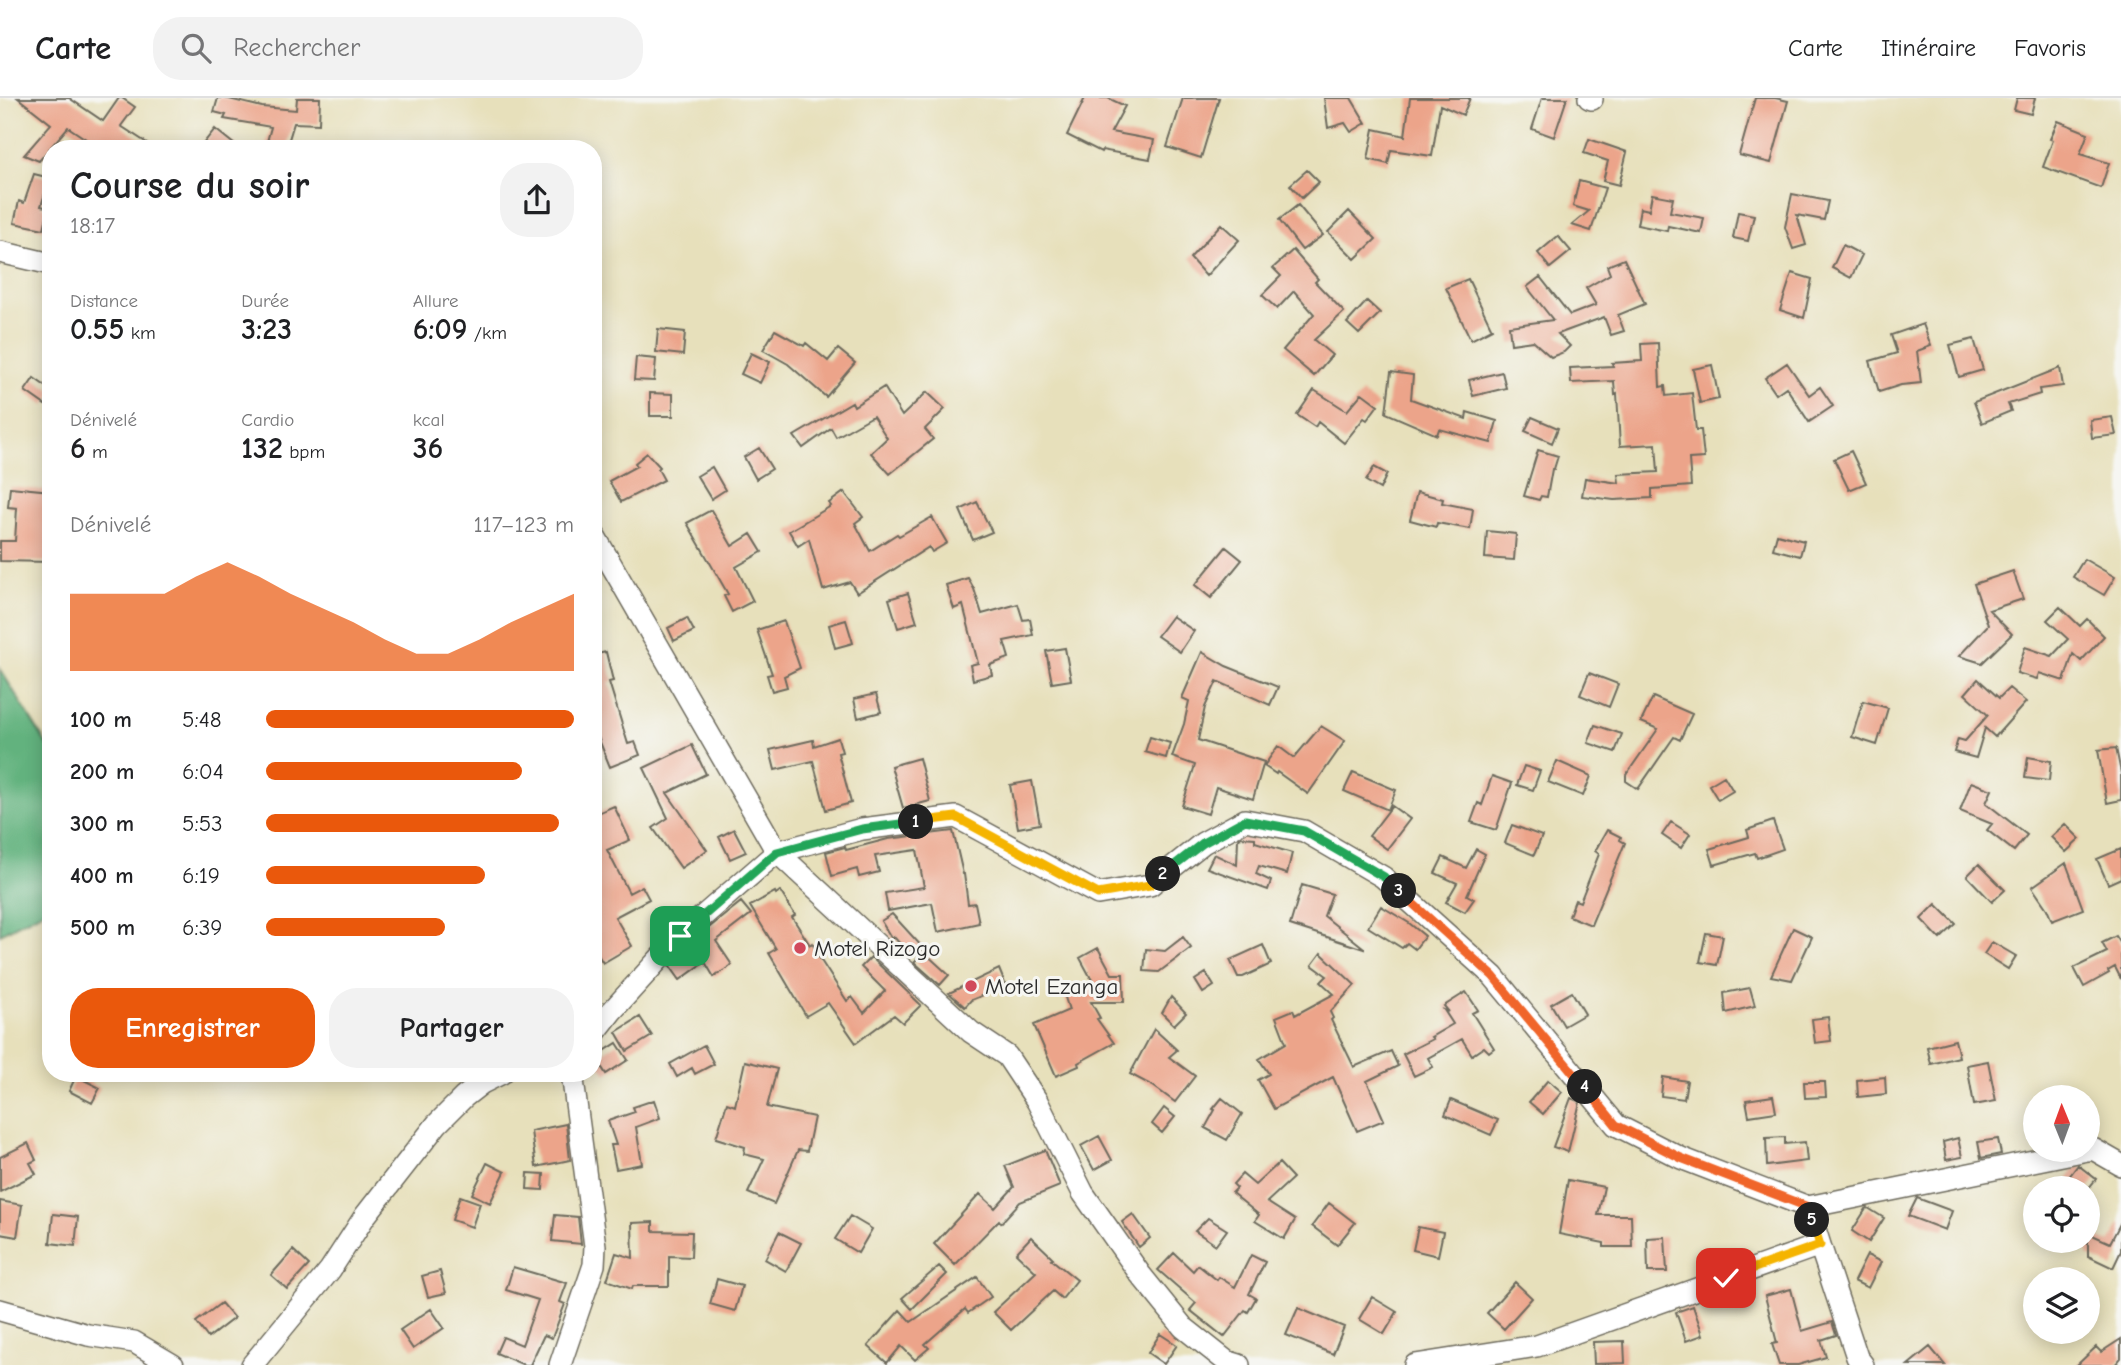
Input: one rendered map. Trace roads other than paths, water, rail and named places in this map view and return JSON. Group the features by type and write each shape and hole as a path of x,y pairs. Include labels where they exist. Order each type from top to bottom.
{"street":[{"path":"0,252 42,262"},
{"path":"602,549 777,852 971,1032 1007,1056 1037,1101 1083,1193 1140,1274 1183,1327 1226,1360 1238,1365"},
{"path":"602,1024 680,936 777,852 862,829 956,817 1098,894 1150,885 1203,843 1245,820 1304,831 1384,877 1493,976 1616,1125 1681,1158 1808,1207 2029,1162"},
{"path":"251,1365 330,1270 365,1216 437,1125 464,1097 484,1082"},
{"path":"561,1365 595,1256 573,1082"},
{"path":"2100,1153 2121,1165"},
{"path":"1808,1207 1857,1357 1863,1365"},
{"path":"1415,1365 1537,1346 1820,1245"},
{"path":"0,1310 88,1335 134,1342 173,1365"}],"place":[{"name":"Motel Rizogo","path":"800,948"},
{"name":"Motel Ezanga","path":"971,986"}]}
